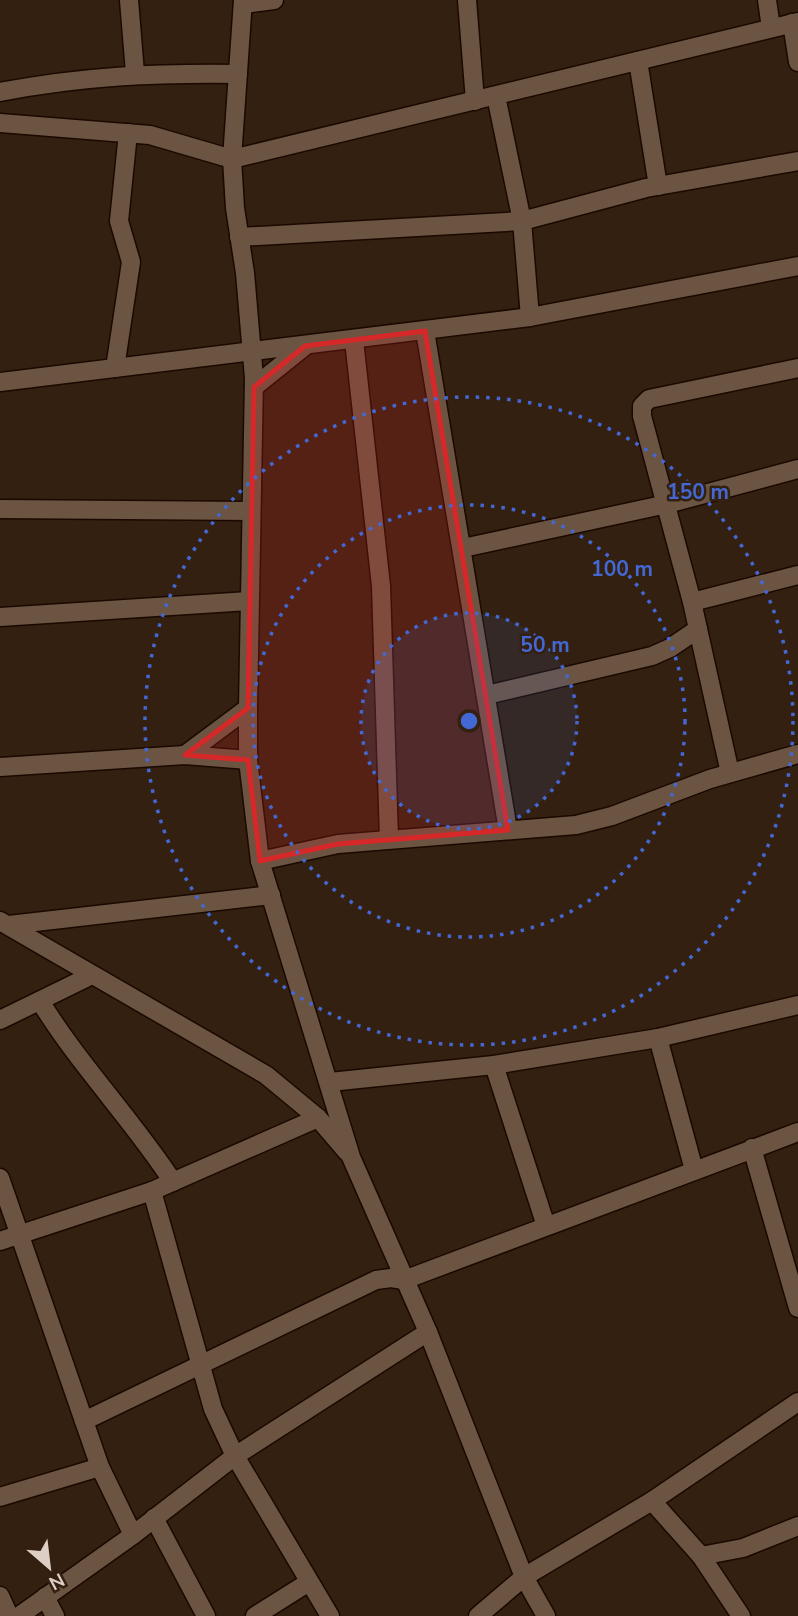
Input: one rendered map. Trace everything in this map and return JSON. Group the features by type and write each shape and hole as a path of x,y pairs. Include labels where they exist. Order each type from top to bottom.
{"street":[{"path":"129,0 135,73"},
{"path":"274,0 243,2 232,159 254,387 248,760 260,861 351,1157 428,1332 524,1577 546,1616"},
{"path":"467,0 475,101"},
{"path":"767,0 771,28"},
{"path":"0,123 162,138 232,159 795,23 798,62"},
{"path":"638,61 658,186"},
{"path":"0,92 63,80 135,73 238,74"},
{"path":"496,96 522,221 530,317"},
{"path":"115,368 131,262 119,221 128,133"},
{"path":"239,237 522,221 658,186 798,162"},
{"path":"0,382 530,317 798,266"},
{"path":"425,331 508,830"},
{"path":"354,340 381,586 390,839"},
{"path":"254,387 305,346"},
{"path":"730,773 692,602 642,416 645,402 798,368"},
{"path":"463,548 667,504 798,470"},
{"path":"0,509 251,511"},
{"path":"692,602 798,575"},
{"path":"0,617 249,601"},
{"path":"487,695 652,656 670,648 698,629"},
{"path":"185,755 248,708"},
{"path":"260,861 338,844 576,825 730,773 798,754"},
{"path":"0,767 185,755 248,760"},
{"path":"4,923 271,895"},
{"path":"4,923 266,1075 318,1118 351,1157"},
{"path":"0,1020 92,975"},
{"path":"40,1001 60,1035 138,1129 173,1182"},
{"path":"330,1082 494,1065 658,1038 798,1005"},
{"path":"658,1038 694,1170"},
{"path":"494,1065 546,1226"},
{"path":"0,1241 152,1191 318,1118"},
{"path":"84,1421 376,1280 404,1280 798,1132"},
{"path":"752,1148 798,1308"},
{"path":"0,1178 100,1467 133,1535"},
{"path":"152,1191 213,1409 235,1456 330,1616"},
{"path":"19,1616 133,1535 235,1456 428,1332"},
{"path":"478,1616 524,1577 652,1501 798,1402"},
{"path":"0,1497 100,1467"},
{"path":"652,1501 701,1556 740,1616"},
{"path":"154,1518 206,1616"},
{"path":"701,1556 743,1548 798,1526"},
{"path":"255,1616 309,1582"},
{"path":"0,1596 9,1616"},
{"path":"45,1597 55,1616"}],"highlighted area":[{"path":"425,331 508,830 338,844 260,861 248,760 185,755 248,708 254,387 305,346"}]}
